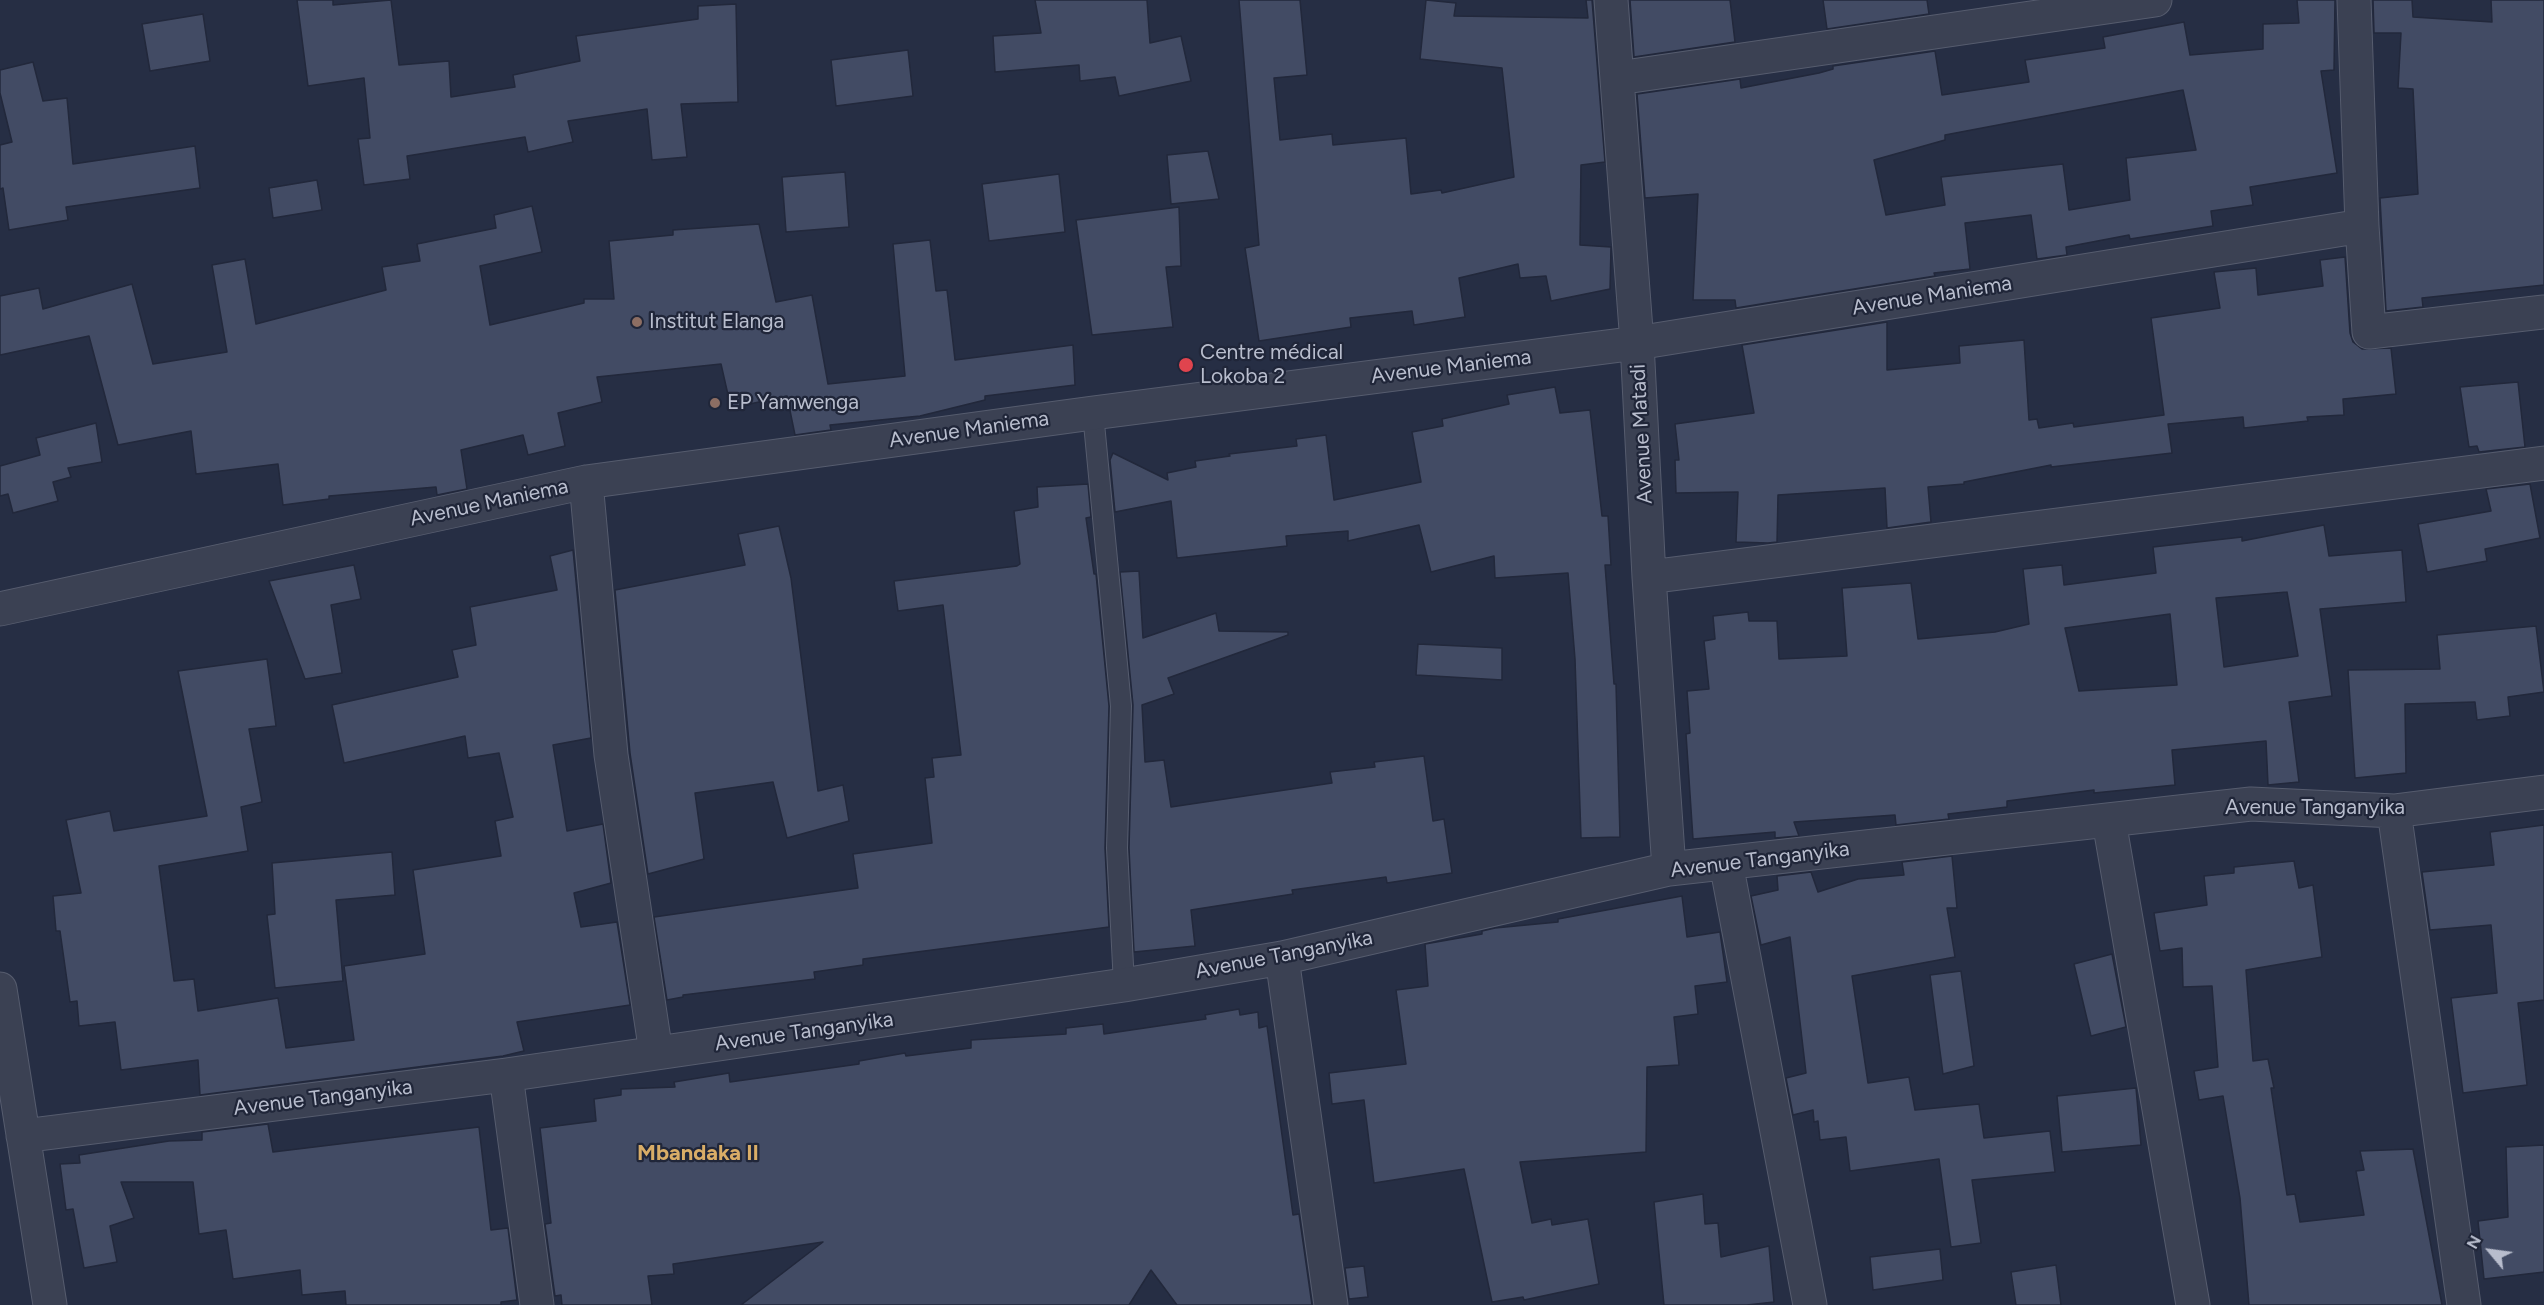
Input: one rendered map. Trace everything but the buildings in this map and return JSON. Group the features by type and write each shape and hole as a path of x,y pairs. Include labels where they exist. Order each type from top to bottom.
{"street":[{"name":"Avenue Matadi","path":"1611,0 1637,344 1649,577 1669,869"},
{"path":"1618,78 2155,0"},
{"path":"2354,0 2362,226 2369,332 2544,312"},
{"name":"Avenue Maniema","path":"0,609 586,482 1093,413 1637,344 2362,226"},
{"path":"1649,577 2544,463"},
{"path":"586,482 611,755 656,1053"},
{"name":"Avenue Tanganyika","path":"23,1136 506,1075 1124,985 1282,958 1669,869 2251,804 2394,811 2544,792"},
{"path":"2394,811 2464,1305"},
{"path":"2109,821 2193,1305"},
{"path":"1726,863 1810,1305"},
{"path":"1282,958 1330,1305"},
{"path":"0,989 50,1305"},
{"path":"506,1075 537,1305"}],"lane":[{"path":"1093,413 1121,706 1117,848 1124,985"}],"place":[{"name":"Institut Elanga","path":"637,322"},
{"name":"Centre médical Lokoba 2","path":"1186,365"},
{"name":"EP Yamwenga","path":"715,403"}],"district":[{"name":"Mbandaka II","path":"698,1154"}]}
